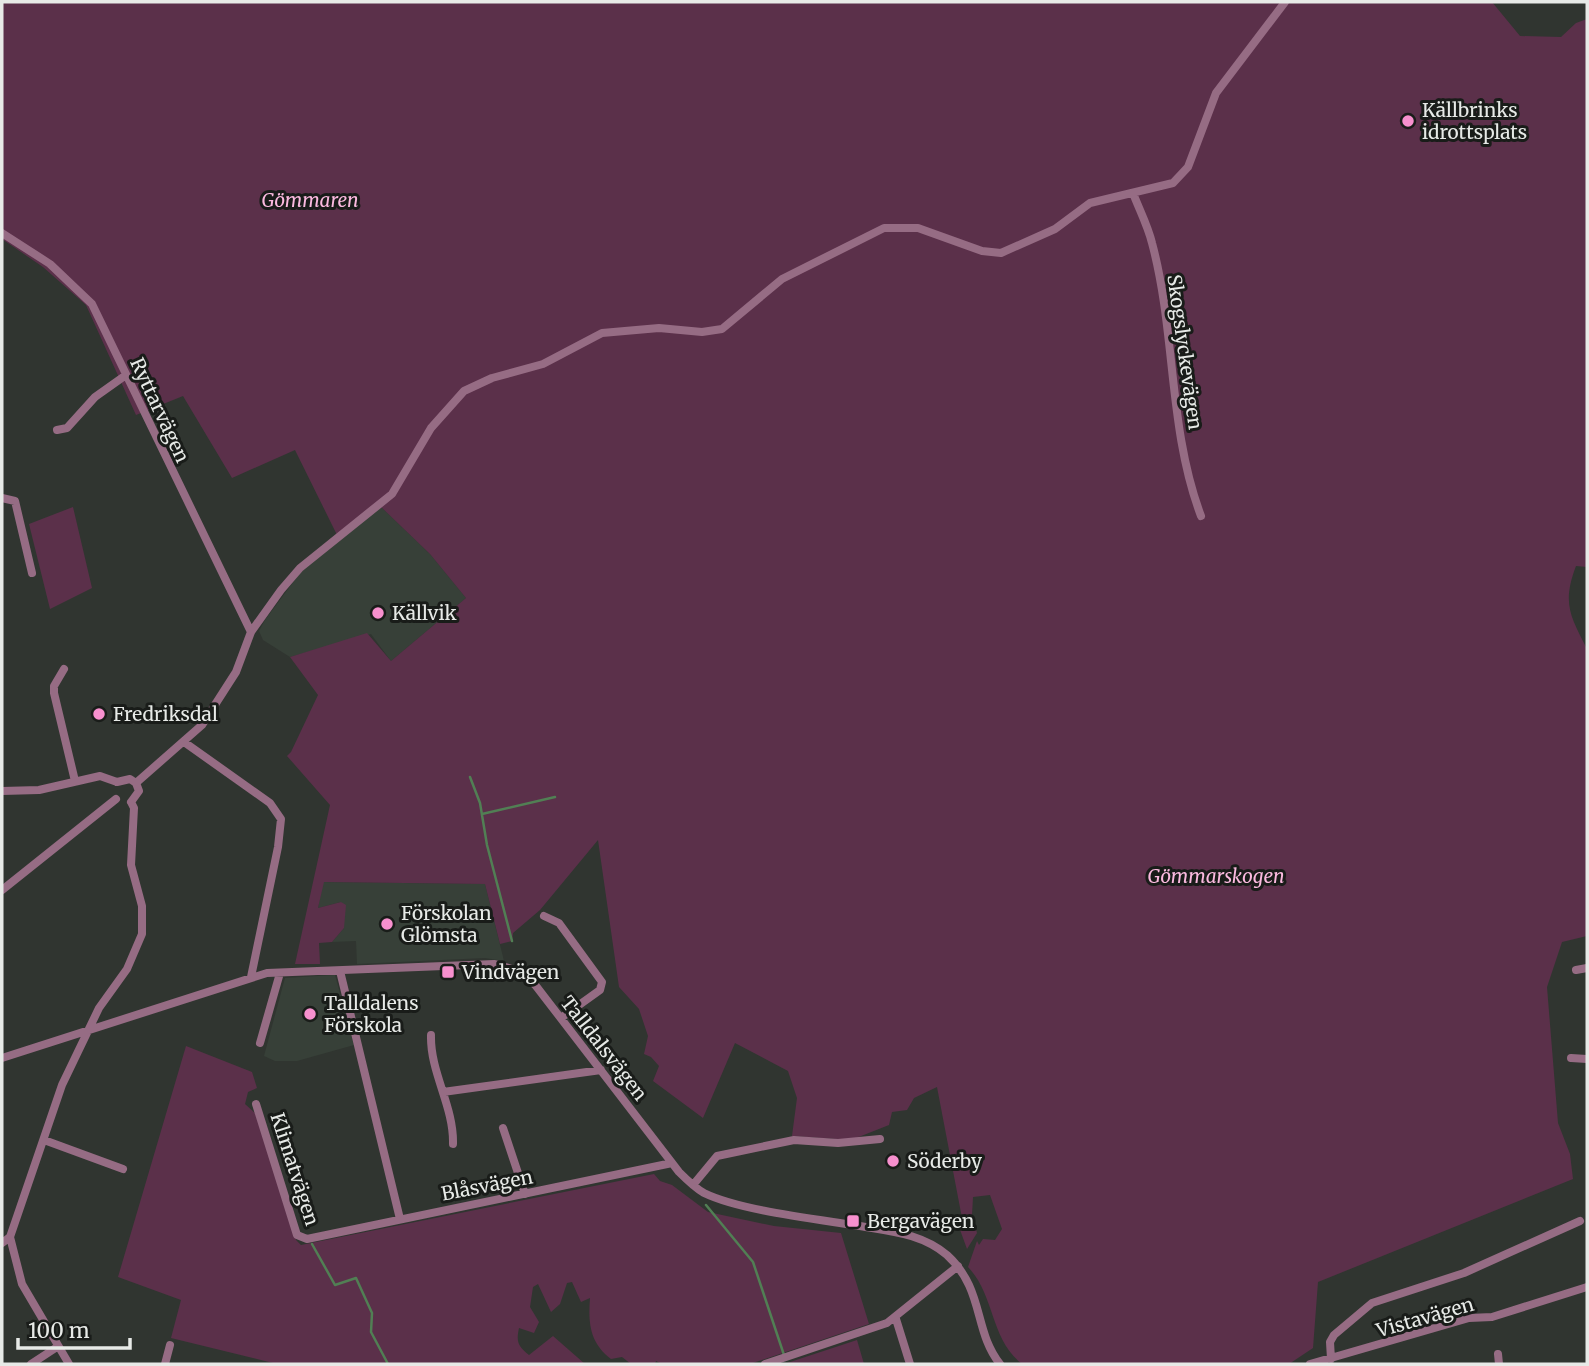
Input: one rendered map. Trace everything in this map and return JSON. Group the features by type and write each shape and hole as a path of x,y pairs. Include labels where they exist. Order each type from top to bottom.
{"street":[{"path":"136,783 202,725 225,694 251,632 300,568 392,494 430,428 455,399 473,386 543,364 601,333 659,328 702,332 722,329 782,279 884,228 918,228 982,251 1000,253 1048,233 1090,203 1169,185 1182,176 1192,160 1216,93 1285,2"},
{"name":"Skogslyckevägen","path":"1133,193 1155,256 1177,414 1188,473 1201,516"},
{"name":"Ryttarvägen","path":"2,233 50,264 87,298 176,480 189,499 251,632"},
{"path":"57,430 67,428 95,397 126,375"},
{"path":"2,498 15,502 32,572"},
{"path":"64,668 54,686 54,693 75,781"},
{"path":"184,742 270,803 281,819 278,847 251,977"},
{"path":"2,792 39,790 100,776 117,782 130,779 136,783 139,791 131,802"},
{"path":"117,782 113,794 116,799 131,802"},
{"path":"2,890 116,799"},
{"path":"69,1364 22,1284 10,1237 62,1085 103,1000 133,957 142,934 142,905 131,865 134,808 131,802"},
{"path":"544,916 559,923 602,982 600,990 561,1018"},
{"name":"Talldalsvägen","path":"2,1058 251,977 280,972 504,966 527,977 672,1163 693,1185 714,1197 736,1203 914,1237 933,1245 958,1266 973,1291 989,1346 1000,1364"},
{"path":"1576,970 1587,968"},
{"path":"340,971 400,1219"},
{"path":"260,1043 280,972"},
{"path":"431,1035 431,1052 454,1125 453,1144"},
{"path":"1572,1058 1587,1059"},
{"path":"443,1092 601,1070"},
{"name":"Klimatvägen","path":"256,1104 297,1235 307,1239"},
{"path":"503,1128 525,1194"},
{"path":"693,1185 718,1156 794,1140 838,1143 880,1139"},
{"path":"44,1140 123,1169"},
{"name":"Blåsvägen","path":"307,1239 672,1163"},
{"path":"1325,1361 1334,1335 1372,1303 1464,1273 1580,1221"},
{"path":"2,1243 10,1237"},
{"path":"765,1364 896,1319 958,1266"},
{"name":"Vistavägen","path":"1310,1364 1469,1318 1492,1317 1544,1303 1587,1287"},
{"path":"896,1319 910,1364"},
{"path":"165,1364 170,1345"},
{"path":"31,1364 57,1347"},
{"path":"1498,1354 1499,1364"}],"shaded area":[{"path":"380,506 430,554 466,598 391,661 371,634 290,657 263,640 259,631 265,620 309,561"},
{"path":"323,882 485,884 504,961 485,958 357,964 356,941 332,942 344,928 341,902 318,908"},
{"name":"Talldalens Förskola","path":"335,975 354,1045 297,1061 275,1061 264,1056 285,978"}],"green space":[{"name":"Gömmarskogen","path":"2,2 1492,2 1520,36 1561,37 1576,23 1587,19 1587,567 1576,566 1569,600 1572,618 1587,649 1587,936 1562,942 1547,987 1558,1123 1570,1154 1573,1179 1318,1282 1313,1348 1289,1364 1022,1364 1004,1342 983,1290 968,1267 977,1241 979,1245 983,1239 995,1240 1002,1229 990,1195 973,1197 972,1215 977,1233 967,1249 959,1227 962,1218 937,1087 914,1098 907,1110 892,1112 889,1125 851,1140 792,1136 797,1098 788,1071 735,1043 703,1118 653,1081 659,1066 644,1054 648,1036 639,1009 619,987 598,840 540,910 513,933 512,941 500,944 485,884 324,882 318,908 341,902 346,905 344,928 332,942 319,943 320,964 295,964 330,805 287,756 318,695 290,657 367,633 391,661 466,598 430,554 380,506 339,539 295,450 232,478 183,396 136,415 86,305 43,267 2,239"},
{"path":"73,507 92,588 50,609 29,524"},
{"path":"186,1046 252,1072 257,1088 248,1092 245,1104 256,1114 296,1240 301,1245 654,1174 660,1181 672,1185 708,1212 774,1226 841,1233 869,1324 750,1364 662,1364 656,1361 655,1364 631,1364 622,1357 611,1359 604,1353 595,1340 590,1325 590,1298 581,1302 572,1282 567,1283 560,1304 551,1312 538,1284 533,1287 530,1307 539,1322 534,1333 519,1328 518,1340 529,1355 553,1336 585,1364 277,1364 171,1338 181,1300 118,1277"},
{"path":"857,1340 864,1364 784,1364"}],"waterway":[{"path":"470,777 480,803 487,845 512,941"},
{"path":"482,814 555,797"},
{"path":"706,1205 753,1262 784,1355"},
{"path":"312,1244 335,1285 356,1278 372,1313 371,1332 388,1364"}],"place":[{"name":"Källbrinks idrottsplats","path":"1408,121"},
{"name":"Källvik","path":"378,613"},
{"name":"Fredriksdal","path":"99,714"},
{"name":"Förskolan Glömsta","path":"387,924"},
{"name":"Vindvägen","path":"448,972"},
{"name":"Talldalens Förskola","path":"310,1014"},
{"name":"Söderby","path":"893,1161"},
{"name":"Bergavägen","path":"853,1221"}],"park label":[{"name":"Gömmaren","path":"310,200"}]}
